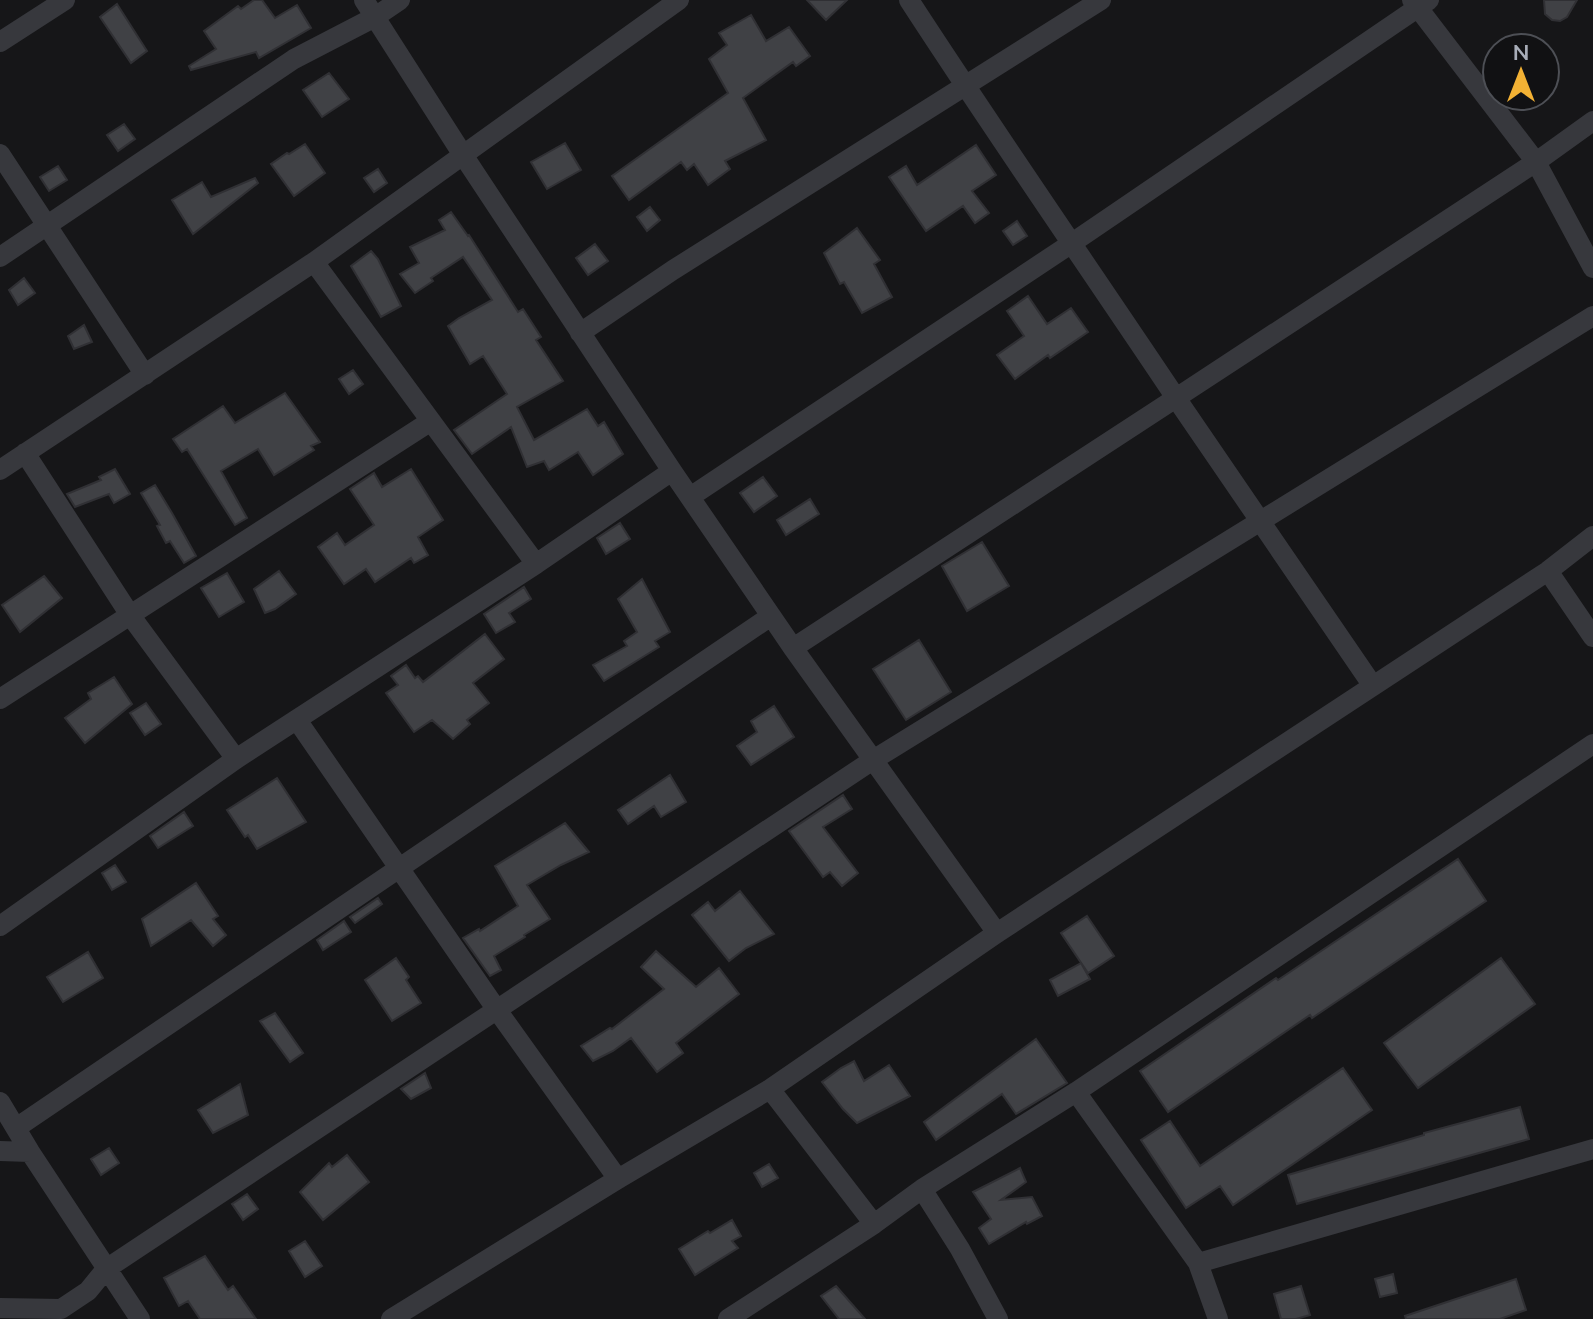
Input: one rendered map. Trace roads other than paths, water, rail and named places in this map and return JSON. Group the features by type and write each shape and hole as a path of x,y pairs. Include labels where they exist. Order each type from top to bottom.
{"street":[{"path":"0,42 65,0"},
{"path":"0,257 369,8 400,0"},
{"path":"0,470 314,262 679,0"},
{"path":"909,0 1373,686"},
{"path":"580,333 673,270 1101,0"},
{"path":"690,497 1072,243 1419,3 1536,162 1593,268"},
{"path":"369,8 672,471 793,648 997,933"},
{"path":"793,648 1536,162 1593,121"},
{"path":"0,154 145,375"},
{"path":"314,262 536,564"},
{"path":"0,1308 62,1314 88,1291 106,1269 873,760 1593,316"},
{"path":"0,699 431,421"},
{"path":"25,453 130,615 236,759"},
{"path":"0,926 236,759 536,564 672,471"},
{"path":"391,1319 770,1089 997,933 1548,571 1593,536"},
{"path":"1548,571 1593,637"},
{"path":"16,1128 771,616"},
{"path":"297,720 618,1179"},
{"path":"728,1319 922,1189 1076,1092 1593,744"},
{"path":"770,1089 874,1224"},
{"path":"1076,1092 1198,1263 1218,1319"},
{"path":"0,1102 140,1319"},
{"path":"1198,1263 1593,1149"},
{"path":"0,1151 30,1152"},
{"path":"922,1189 960,1249 998,1319"}]}
